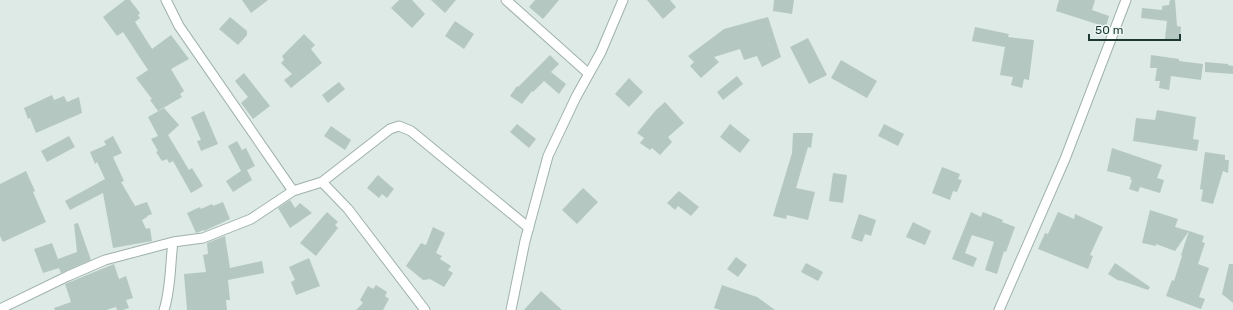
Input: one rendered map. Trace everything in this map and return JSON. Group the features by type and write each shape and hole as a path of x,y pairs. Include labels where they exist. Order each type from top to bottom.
{"street":[{"path":"166,0 179,26 293,191"},
{"path":"506,0 589,74"},
{"path":"511,310 529,228 548,156 601,52 623,0"},
{"path":"999,310 1064,159 1126,0"},
{"path":"0,309 105,260 173,242 203,238 251,219 293,191 322,182 390,129 399,126 411,131 529,228"},
{"path":"322,182 348,209 425,310"},
{"path":"164,310 169,293 169,272 173,242"}],"building":[{"path":"125,0 130,0 140,13 138,15 140,18 135,22 152,49 171,35 189,59 171,69 184,91 180,94 182,97 158,111 150,100 152,99 136,78 148,70 123,32 117,36 103,17"},
{"path":"242,0 268,0 251,13"},
{"path":"399,0 412,0 425,14 412,28 391,8"},
{"path":"431,0 456,0 445,13"},
{"path":"535,0 559,0 543,19 529,7"},
{"path":"647,0 670,0 676,7 663,19"},
{"path":"774,0 794,0 792,14 773,11"},
{"path":"1059,0 1095,0 1092,10 1109,16 1106,27 1056,11"},
{"path":"1170,0 1175,0 1177,26 1181,27 1180,41 1165,39 1167,21 1141,18 1142,8 1162,10 1162,6 1169,5"},
{"path":"230,17 247,31 247,35 238,45 219,29"},
{"path":"768,17 781,57 762,67 757,56 744,60 740,49 714,57 719,62 701,78 690,66 694,62 688,56 724,29"},
{"path":"455,21 474,34 464,49 445,36"},
{"path":"975,27 1009,34 1008,37 1034,40 1029,80 1024,79 1022,88 1011,85 1013,77 1000,75 1005,47 972,41"},
{"path":"304,34 315,45 311,49 322,63 291,88 284,80 292,74 281,63 284,60 282,56"},
{"path":"808,38 827,75 809,84 790,47"},
{"path":"550,55 559,64 551,72 566,84 559,94 544,81 533,92 532,91 522,104 510,96 517,86 518,87"},
{"path":"1151,55 1203,64 1201,80 1171,76 1169,90 1159,88 1160,81 1155,81 1157,68 1150,68"},
{"path":"841,60 877,81 867,98 831,78"},
{"path":"1205,62 1228,64 1233,66 1233,74 1205,72"},
{"path":"244,73 270,106 253,119 241,103 248,97 235,81"},
{"path":"737,76 743,84 723,100 717,92"},
{"path":"629,78 643,92 629,107 615,94"},
{"path":"339,82 345,89 328,103 322,95"},
{"path":"52,95 54,100 64,96 67,102 79,97 82,113 36,133 24,108"},
{"path":"665,102 684,123 668,137 672,142 660,155 652,148 650,150 640,143 644,138 637,133 656,110"},
{"path":"164,108 179,125 168,135 189,170 192,168 203,186 191,193 173,161 169,163 167,159 162,161 156,152 158,151 151,139 158,136 148,117"},
{"path":"1157,110 1196,117 1193,139 1199,140 1197,151 1133,141 1136,118 1155,120"},
{"path":"204,111 218,144 201,151 197,141 201,140 191,117"},
{"path":"517,124 536,139 529,148 510,132"},
{"path":"730,124 750,140 740,153 720,137"},
{"path":"884,124 904,134 898,146 878,136"},
{"path":"331,126 351,140 345,150 324,136"},
{"path":"793,133 813,133 811,148 808,147 796,188 815,192 808,220 787,215 786,219 773,216 792,153"},
{"path":"69,136 75,147 47,162 41,151"},
{"path":"113,136 122,153 113,157 124,181 121,182 135,206 147,202 152,214 142,220 146,229 150,228 152,241 113,248 103,193 70,210 65,201 105,179 97,162 95,164 90,152 106,145 104,141"},
{"path":"237,141 242,150 246,148 255,166 247,170 252,180 233,192 226,181 241,171 228,146"},
{"path":"1112,148 1162,165 1157,178 1164,180 1160,193 1140,187 1138,192 1129,189 1132,180 1130,179 1131,177 1107,171"},
{"path":"1205,152 1225,155 1225,160 1229,160 1228,173 1223,171 1213,204 1201,201 1203,190 1200,189"},
{"path":"942,167 960,174 958,179 962,180 957,192 953,191 950,200 932,193"},
{"path":"26,171 46,222 3,242 0,236 0,184"},
{"path":"833,173 847,175 843,203 829,201"},
{"path":"378,175 394,189 387,198 382,194 379,198 367,188"},
{"path":"583,188 598,202 577,224 562,210"},
{"path":"679,191 699,207 691,216 678,206 675,210 667,203"},
{"path":"290,200 295,208 300,203 312,213 290,228 278,208"},
{"path":"223,202 230,219 196,233 187,213 200,207 201,209 212,204 213,206"},
{"path":"1150,210 1178,219 1175,227 1189,231 1175,251 1156,244 1156,246 1142,243"},
{"path":"327,212 338,222 335,225 338,228 316,256 300,243"},
{"path":"971,212 981,217 983,212 1003,220 1002,222 1015,227 1006,252 1004,251 997,274 985,270 994,242 972,235 965,253 977,258 973,267 952,259"},
{"path":"1058,212 1074,219 1075,214 1103,227 1090,255 1093,256 1088,269 1038,249 1045,233 1048,234"},
{"path":"859,214 876,220 871,236 865,234 862,242 851,238"},
{"path":"913,222 931,231 925,245 906,237"},
{"path":"78,223 91,260 61,273 59,268 43,273 34,249 52,243 58,259 77,252 74,224"},
{"path":"433,227 445,233 436,253 442,256 440,259 451,266 448,270 453,273 444,287 430,279 423,280 406,266 421,243 426,245"},
{"path":"1189,231 1204,236 1202,242 1205,243 1198,264 1209,268 1199,297 1205,299 1201,309 1166,296 1172,280 1174,281"},
{"path":"225,236 230,268 262,261 264,273 228,280 230,300 226,300 227,310 187,310 184,274 206,272 203,255 208,254 207,243"},
{"path":"736,257 747,265 738,277 727,269"},
{"path":"309,258 320,286 296,295 291,282 295,280 289,267"},
{"path":"806,263 823,272 818,281 801,272"},
{"path":"1115,263 1150,287 1148,290 1119,281 1108,274"},
{"path":"114,264 119,279 126,276 133,298 126,300 129,308 123,310 117,310 116,307 106,310 55,310 54,308 71,302 65,284"},
{"path":"1229,264 1233,264 1233,303 1222,294"},
{"path":"376,285 387,292 385,296 389,299 383,310 356,310 363,303 360,300 368,286 373,289"},
{"path":"722,285 757,297 775,310 720,310 714,308"},
{"path":"541,291 562,310 524,310"}]}
